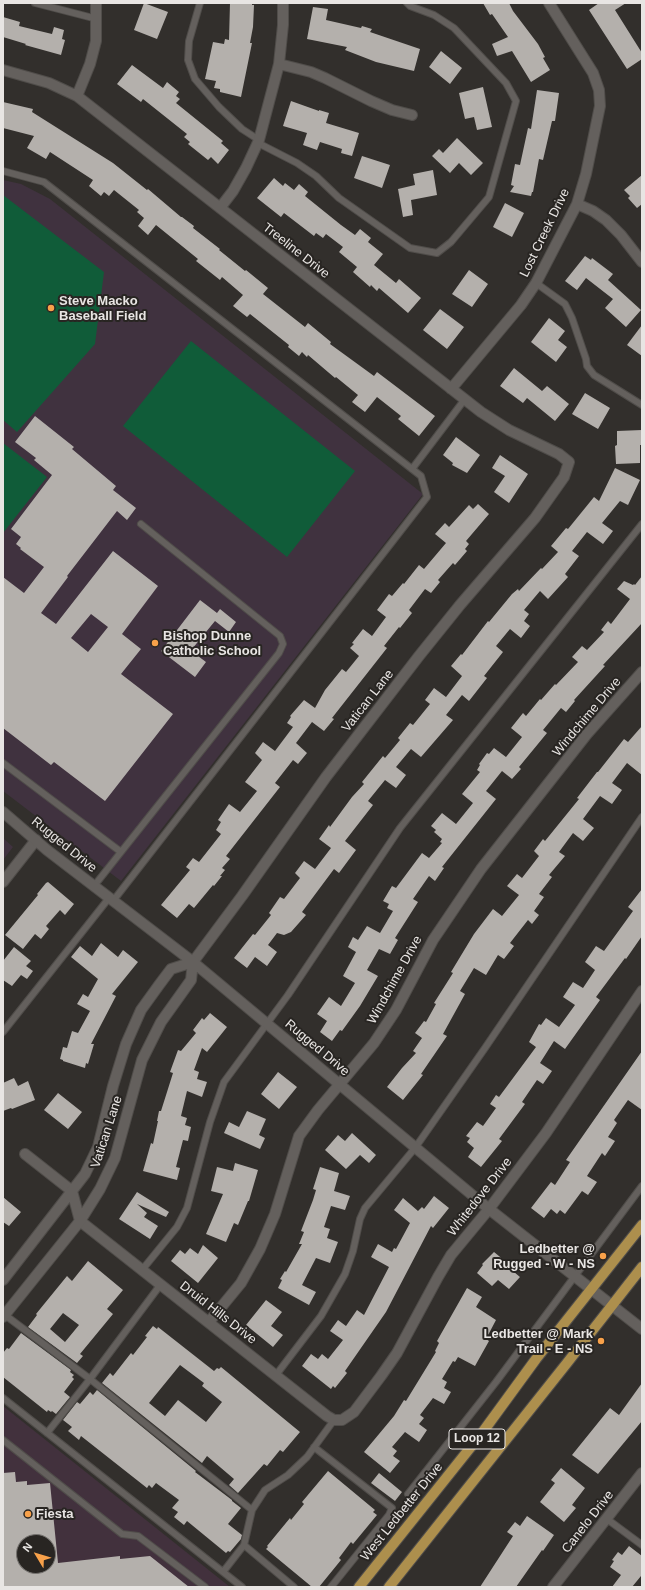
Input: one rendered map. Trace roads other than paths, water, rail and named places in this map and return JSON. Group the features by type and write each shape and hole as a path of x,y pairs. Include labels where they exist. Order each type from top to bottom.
{"main road":[{"name":"West Ledbetter Drive","path":"359,1587 482,1433 536,1359 642,1226"},
{"name":"Loop 12","path":"390,1587 642,1267"}],"street":[{"path":"77,96 90,64 96,41 96,3"},
{"path":"220,208 233,191 258,141 279,64 284,25 284,3"},
{"name":"Lost Creek Drive","path":"451,389 522,305 536,283 577,204 586,174 600,106 599,90 593,72 549,3"},
{"path":"279,64 325,78 371,102 392,110 412,115"},
{"name":"Treeline Drive","path":"3,70 49,83 77,96 451,389 508,430 559,454 569,462"},
{"path":"577,204 593,211 606,220 621,235 642,262"},
{"name":"Vatican Lane","path":"4,1316 80,1221 100,1189 115,1158 142,1060 161,1022 191,980 193,962 242,896 326,777 405,674 460,605 535,518 564,477 569,462"},
{"name":"Windchime Drive","path":"209,1322 241,1283 260,1249 275,1214 299,1136 318,1110 374,1044 392,1016 433,940 481,869 587,734 642,672"},
{"name":"Rugged Drive","path":"3,812 94,886 193,962 489,1209 642,1329"},
{"path":"3,882 36,840"},
{"name":"Vatican Lane","path":"3,1279 85,1174 98,1147 113,1086 124,1051 141,1010 171,969 193,962"},
{"name":"Whitedove Drive","path":"338,1420 354,1412 381,1376 397,1353 451,1255 489,1209 546,1133 642,991"},
{"path":"24,1154 72,1191 80,1221"},
{"name":"Druid Hills Drive","path":"80,1221 276,1375 338,1420"},
{"name":"Canelo Drive","path":"553,1587 642,1473"}],"lane":[{"path":"35,3 97,19"},
{"path":"200,3 189,41 188,60 195,79 219,107 258,141 297,163 316,176 339,198 410,248 437,253 451,242 489,197 516,101 506,83 454,28 434,15 410,6 407,3"},
{"path":"3,171 44,182 412,468 421,476 427,497 111,899 3,1032"},
{"path":"536,283 565,304 572,318 587,366 594,375 642,405"},
{"path":"412,468 465,399"},
{"path":"94,886 274,659 283,644 280,636 141,524"},
{"path":"142,1270 177,1227 187,1208 210,1122 224,1082 288,995 400,828 642,524"},
{"path":"3,762 122,852"},
{"path":"276,1375 321,1316 345,1274 353,1251 360,1219 365,1208 415,1148 490,1042 642,817"},
{"path":"408,1494 496,1382 574,1275 642,1186"},
{"path":"47,1432 90,1379 161,1284"},
{"path":"4,1316 90,1379 252,1510"},
{"path":"3,1398 242,1587"},
{"path":"223,1572 244,1545 252,1510 265,1490 288,1475 307,1457 338,1420"},
{"path":"3,1440 122,1534 138,1536 205,1587"},
{"path":"314,1447 392,1508 389,1516 331,1587"},
{"path":"607,1519 642,1545"},
{"path":"244,1545 294,1587"}],"place":[{"name":"Steve Macko Baseball Field","path":"51,308"},
{"name":"Bishop Dunne Catholic School","path":"155,643"},
{"name":"Ledbetter @ Rugged - W - NS","path":"603,1256"},
{"name":"Ledbetter @ Mark Trail - E - NS","path":"601,1341"},
{"name":"Fiesta","path":"28,1514"}]}
